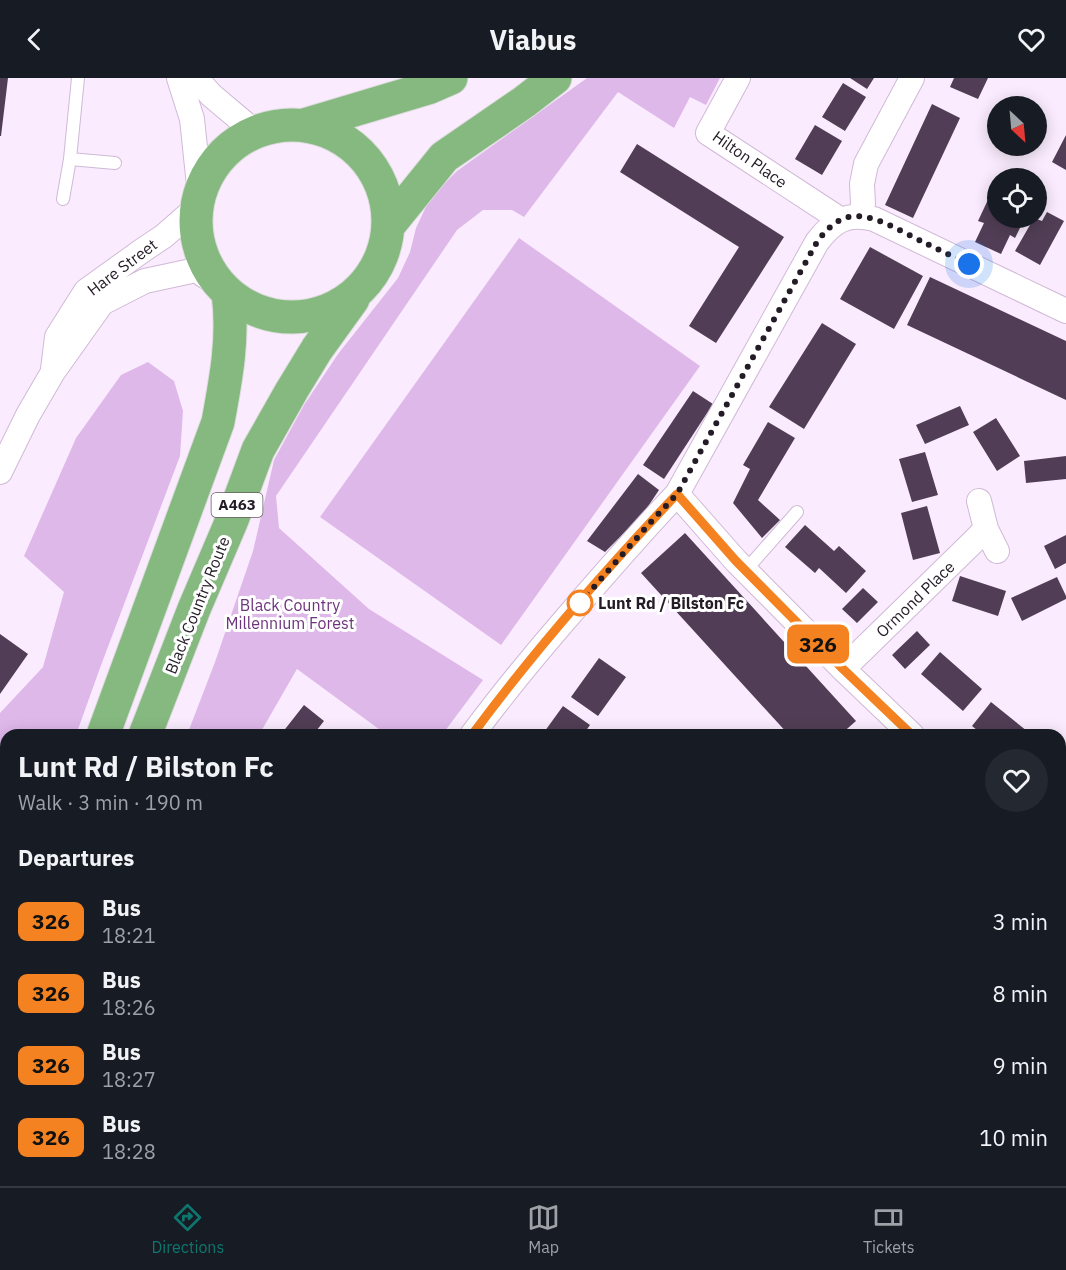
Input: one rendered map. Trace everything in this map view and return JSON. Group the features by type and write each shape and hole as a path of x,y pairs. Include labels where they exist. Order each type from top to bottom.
{"highway":[{"path":"304,125 324,130 343,139 366,159 382,185 387,204 388,225 380,260 374,271 350,298 329,309 306,316 282,317 259,311 243,303 225,290 208,268 196,232 198,201 211,170 223,154 237,142 255,132 279,126 304,125 428,88 451,78"},
{"path":"388,225 444,157 555,78"},
{"name":"A463","path":"105,729 218,422 226,380 231,316 225,290"},
{"name":"Black Country Route","path":"147,729 258,450 317,349 359,290"}],"street":[{"path":"179,78 192,119 198,201"},
{"path":"196,78 255,132"},
{"name":"Hilton Place","path":"738,78 708,133 851,218"},
{"path":"476,729 503,693 572,612 677,494 817,242 826,230 851,218 863,204 862,184 866,164 912,78"},
{"name":"Hare Street","path":"53,372 57,336 86,291 164,236 198,201"},
{"path":"851,218 874,219 891,226 1066,311"},
{"name":"Hare Street","path":"0,472 28,415 53,372 102,303 145,281 196,270 225,290"},
{"path":"677,494 746,571 906,729"},
{"path":"979,501 986,528 997,551"},
{"name":"Ormond Place","path":"843,669 986,528"}],"lane":[{"path":"63,199 70,159 78,78"},
{"path":"70,159 115,163"},
{"path":"746,571 797,512"}],"green space":[{"name":"Black Country Millennium Forest","path":"587,78 720,78 706,105 690,97 674,128 618,92 524,217 512,210 483,210 457,230 276,496 279,528 369,609 483,680 446,729 379,729 297,669 262,729 189,729 253,551 274,460 304,405 338,354 398,278 410,252 416,228 430,198 457,171"},
{"path":"519,238 700,366 501,645 320,517"},
{"path":"148,362 174,381 183,411 180,456 78,729 0,729 0,713 43,667 64,592 24,556 76,438 121,375"}],"building":[{"path":"0,78 8,78 1,136 0,136"},
{"path":"850,78 874,78 867,89"},
{"path":"954,78 988,78 978,99 950,87"},
{"path":"843,83 866,97 845,131 822,117"},
{"path":"932,104 960,118 913,218 885,205"},
{"path":"815,125 842,141 822,175 795,159"},
{"path":"1066,135 1066,170 1052,162"},
{"path":"637,144 784,237 716,343 689,326 739,247 620,172"},
{"path":"987,202 987,228 1020,228 1015,238 1010,235 1001,254 975,242 984,223 978,221"},
{"path":"1047,212 1064,221 1040,265 1015,251 1028,228 1047,228"},
{"path":"870,247 923,276 894,329 840,299"},
{"path":"930,277 1066,341 1066,400 907,325"},
{"path":"822,323 856,344 804,429 769,407"},
{"path":"693,391 713,404 664,479 643,465"},
{"path":"960,406 969,425 925,444 916,425"},
{"path":"996,418 1020,456 997,471 973,432"},
{"path":"768,422 795,438 758,500 780,520 762,538 733,503 750,469 743,465"},
{"path":"925,452 938,495 912,502 899,459"},
{"path":"1066,456 1066,479 1026,483 1024,461"},
{"path":"638,474 659,490 643,514 605,552 587,541"},
{"path":"927,506 940,553 913,560 901,513"},
{"path":"805,525 834,551 839,546 866,571 846,593 819,568 815,573 785,547"},
{"path":"685,533 856,721 847,729 784,729 641,573"},
{"path":"1066,535 1066,563 1055,569 1044,546"},
{"path":"960,576 1006,591 998,616 952,601"},
{"path":"1057,577 1066,599 1022,621 1011,598"},
{"path":"863,588 878,602 857,623 842,609"},
{"path":"917,631 930,645 905,669 892,655"},
{"path":"0,634 28,654 0,694"},
{"path":"940,652 982,689 963,711 921,674"},
{"path":"599,658 626,677 598,716 571,697"},
{"path":"991,702 1025,729 976,729 972,726"},
{"path":"304,705 324,721 318,729 285,729"},
{"path":"563,706 590,725 587,729 546,729"}],"bus line":[{"name":"326","path":"476,729 503,693 677,494 736,561 906,729"}],"place":[{"name":"Lunt Rd / Bilston Fc","path":"580,603"}],"route":[{"path":"580,603 677,494 817,242 826,230 849,217 861,216 874,219 969,264"}]}
